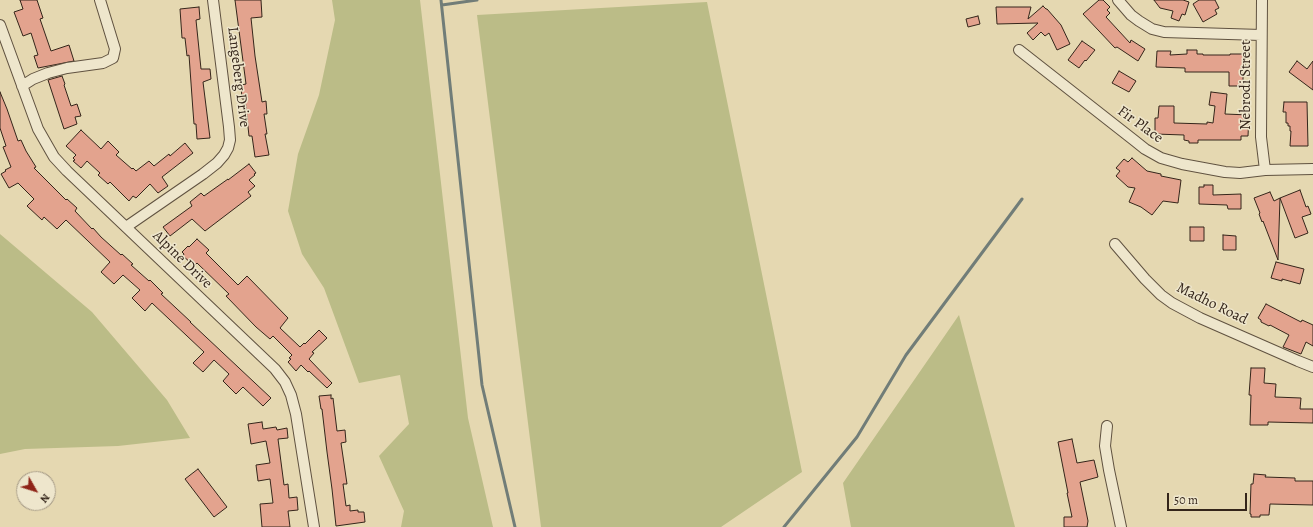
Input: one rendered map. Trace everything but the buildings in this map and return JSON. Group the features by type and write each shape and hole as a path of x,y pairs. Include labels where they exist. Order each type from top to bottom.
{"street":[{"path":"22,86 33,79 52,72 103,63 113,58 115,49 100,0"},
{"name":"Langeberg Drive","path":"126,227 203,174 217,163 228,148 230,140 229,126 213,0"},
{"path":"1118,0 1131,15 1152,29 1164,32 1261,36"},
{"name":"Nebrodi Street","path":"1262,0 1261,137 1265,170"},
{"name":"Alpine Drive","path":"0,25 38,129 54,157 275,369 285,382 291,395 296,414 314,527"},
{"name":"Fir Place","path":"1019,50 1134,141 1161,158 1182,164 1225,172 1240,173 1265,170 1313,169"},
{"name":"Madho Road","path":"1115,244 1145,279 1161,295 1172,303 1187,312 1313,367"},
{"path":"1107,426 1105,446 1121,527"}],"green space":[{"path":"332,0 420,0 468,418 493,527 401,527 404,511 379,456 409,424 400,375 359,383 324,288 302,254 288,211 298,154 319,95 335,20"},
{"path":"707,2 802,472 721,527 541,527 477,15"},
{"path":"0,234 92,312 167,400 190,438 118,446 25,449 0,454"},
{"path":"959,315 1015,527 851,527 843,483"}],"waterway":[{"path":"441,0 482,385 515,527"},
{"path":"442,5 477,0"},
{"path":"784,527 857,437 906,355 1022,199"}]}
